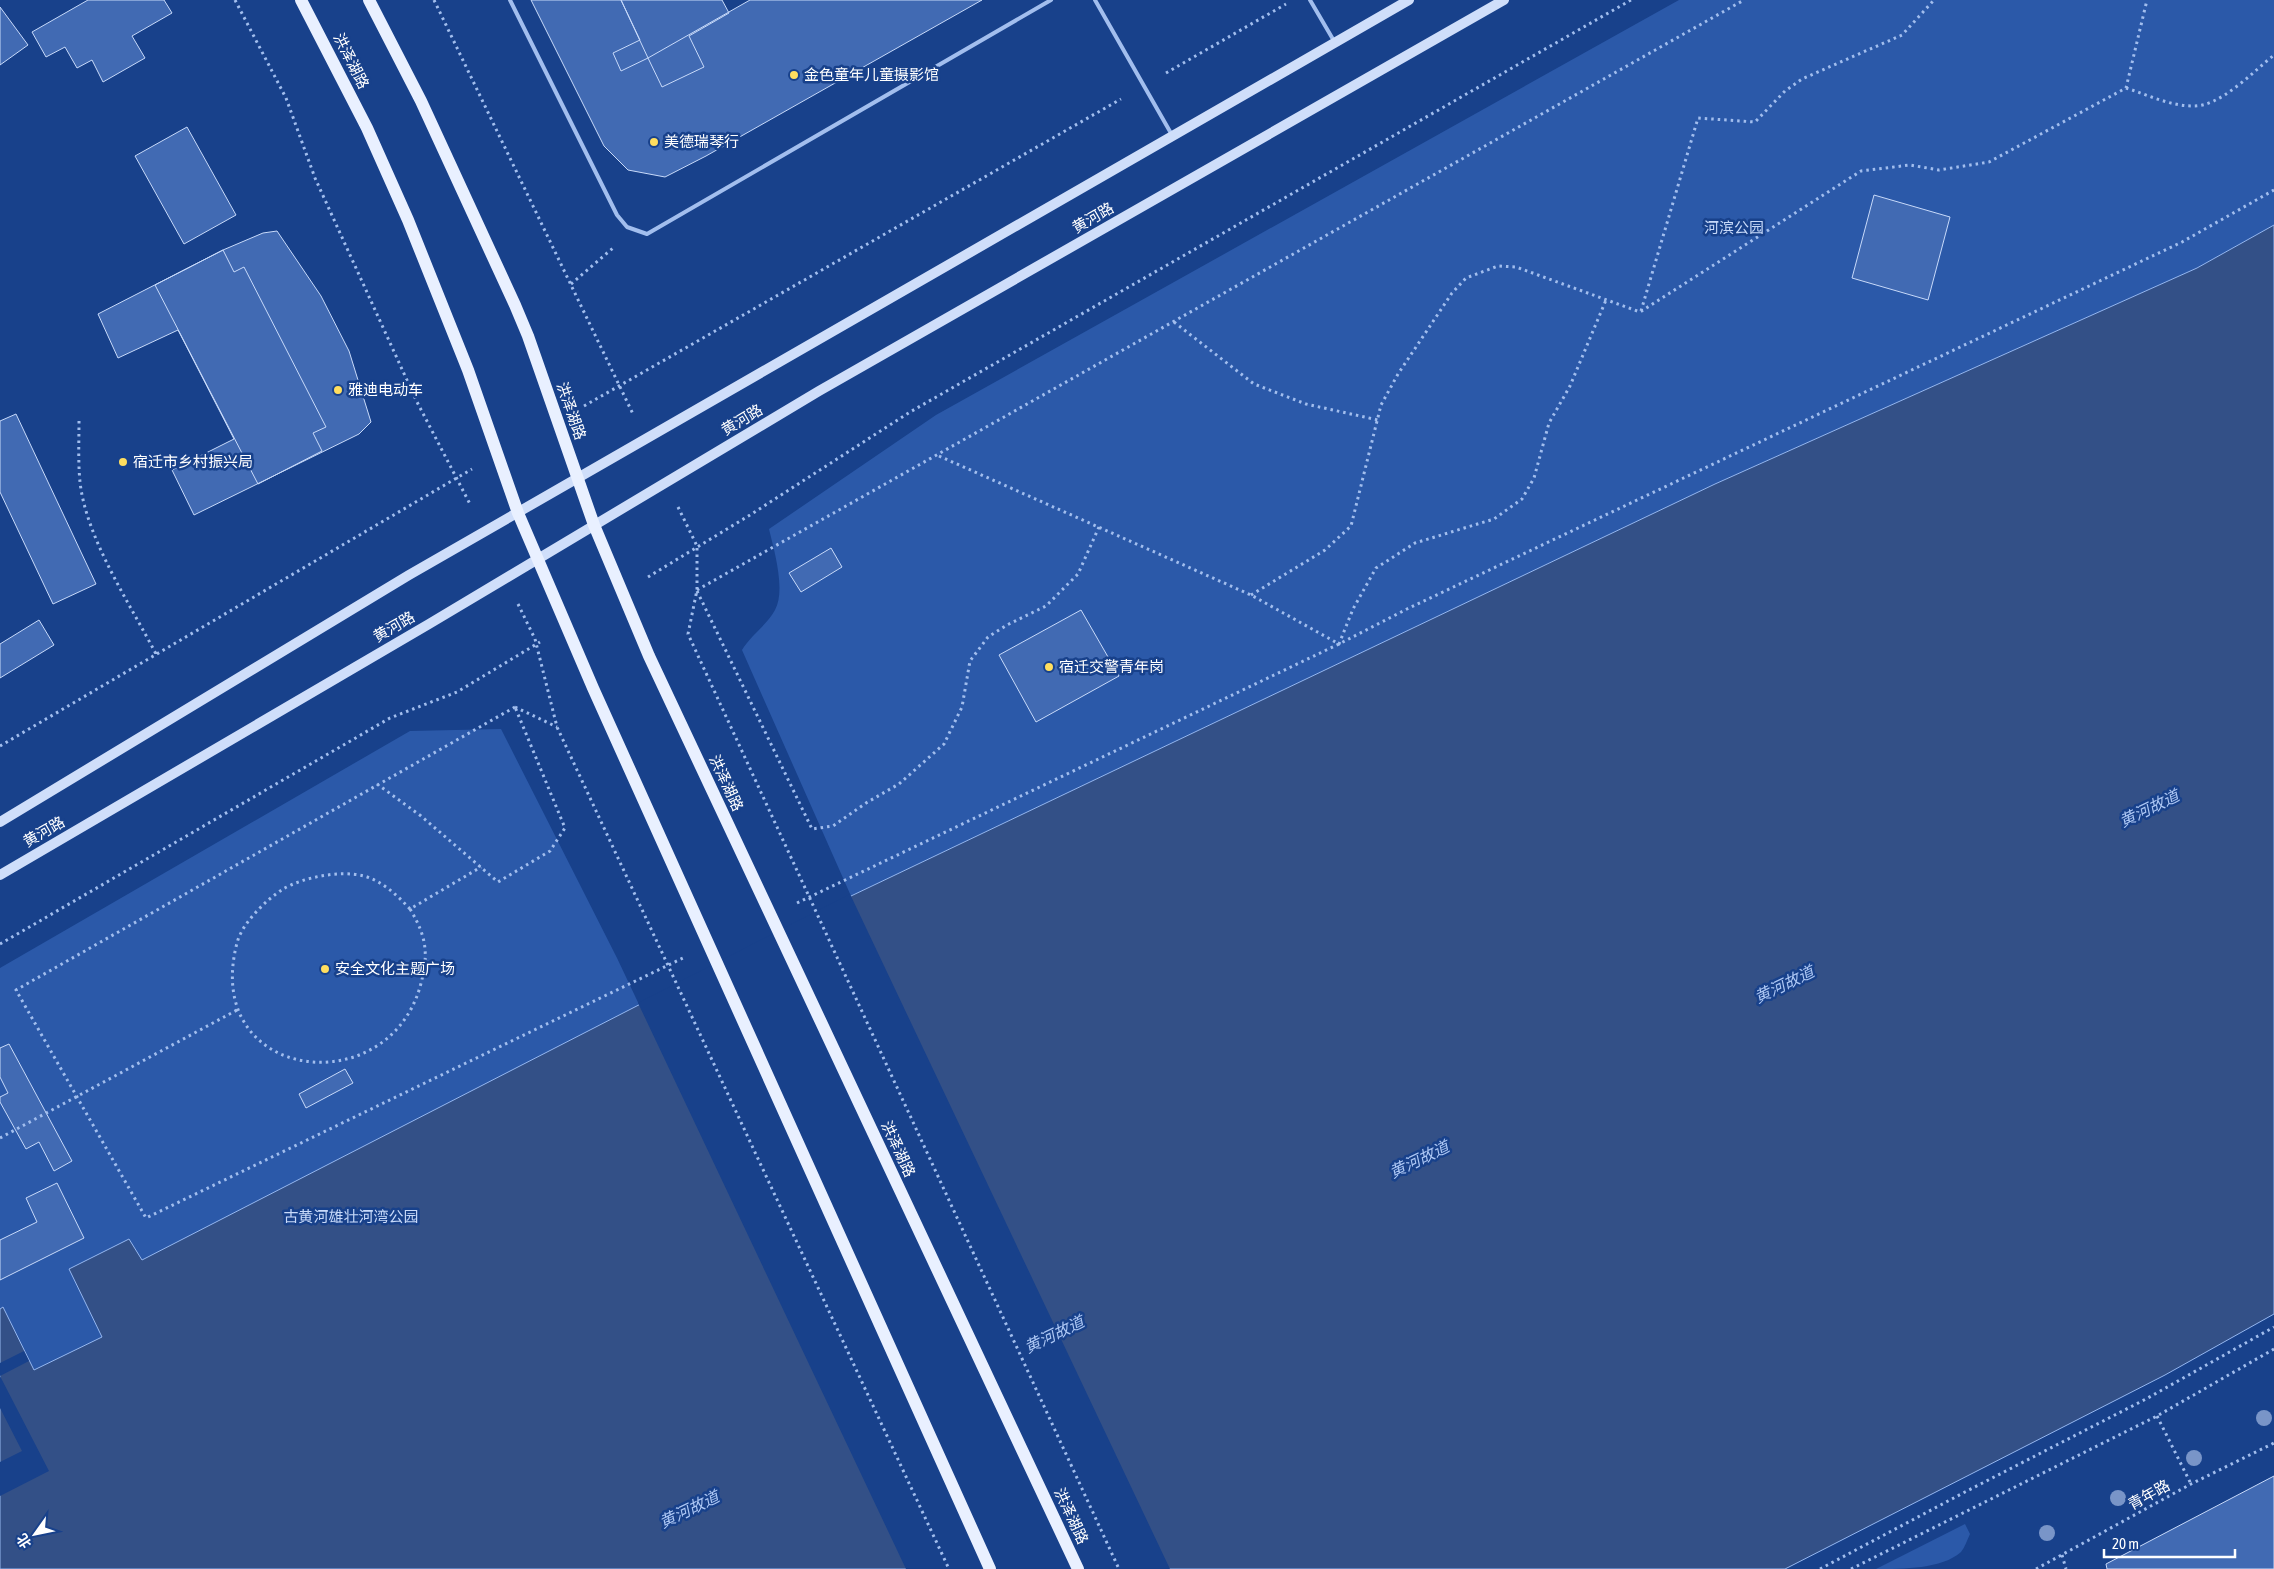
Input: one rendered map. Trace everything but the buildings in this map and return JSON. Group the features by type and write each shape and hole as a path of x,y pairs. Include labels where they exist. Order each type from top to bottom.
{"main road":[{"name":"洪泽湖路","path":"301,0 367,128 408,220 468,370 518,513 537,559 593,688 990,1569"},
{"name":"洪泽湖路","path":"370,0 478,220 528,336 576,479 649,656 1078,1569"},
{"name":"黄河路","path":"0,822 483,533 1409,0"},
{"name":"黄河路","path":"0,875 836,382 1504,0"}],"lane":[{"path":"510,0 617,216 627,226 647,234 1051,0"},
{"path":"1095,0 1173,136"},
{"path":"1310,0 1335,43"}],"path":[{"path":"235,0 286,98 315,178 416,400 457,478 483,533"},
{"path":"434,0 645,440"},
{"path":"557,421 1294,0"},
{"path":"622,592 910,412 1631,0"},
{"path":"697,590 938,456 1744,0"},
{"path":"1640,312 1698,118 1755,122 1785,91 1802,79 1902,35 1934,0"},
{"path":"2126,88 2147,0"},
{"path":"1640,312 1861,171 1910,165 1939,170 1989,162 2126,88 2173,104 2195,106 2221,98 2274,55"},
{"path":"789,906 1339,644 1407,609 2173,246 2274,190"},
{"path":"571,284 635,230"},
{"path":"1251,595 1324,550 1351,526 1381,405 1398,374 1452,293 1466,278 1498,266 1516,267 1640,312"},
{"path":"1339,644 1353,608 1376,568 1415,543 1494,519 1522,499 1534,478 1548,424 1570,386 1606,300"},
{"path":"1174,322 1254,384 1306,404 1378,420"},
{"path":"79,421 80,483 88,517 107,561 156,654"},
{"path":"0,746 498,454"},
{"path":"938,456 1251,595 1339,644"},
{"path":"666,482 697,546 697,590 688,634 1120,1569"},
{"path":"697,590 812,829 833,826 866,803 899,784 944,744 962,707 970,661 988,637 1007,625 1046,606 1078,574 1099,528"},
{"path":"506,578 536,644 557,727 949,1569"},
{"path":"0,944 390,718 457,692 566,626"},
{"path":"515,707 557,727"},
{"path":"515,707 376,784 16,990 146,1218 690,954"},
{"path":"376,784 421,816 498,882 550,852 565,828 515,707"},
{"path":"410,909 481,867"},
{"path":"348,873 365,876 382,884 398,895 410,909 419,925 426,944 426,968 418,995 409,1011 396,1029 378,1044 346,1059 322,1063 292,1059 267,1048 250,1031 237,1010 231,983 233,959 239,937 253,917 283,889 303,881 348,873"},
{"path":"0,1138 237,1010"},
{"path":"1820,1569 2146,1399 2274,1327"},
{"path":"1851,1569 2157,1416 2274,1348"},
{"path":"2157,1416 2191,1484"},
{"name":"青年路","path":"2036,1569 2191,1484 2274,1443"},
{"path":"2062,1555 2066,1569"}],"green space":[{"name":"河滨公园","path":"1679,0 2274,0 2274,225 2197,268 1715,484 851,896 742,650 772,615 778,602 778,570 769,529 936,415"},
{"name":"古黄河雄壮河湾公园","path":"501,729 617,958 906,1569 0,1569 0,968 410,731"},
{"path":"1965,1524 1970,1534 1961,1552 1953,1558 1921,1567 1876,1569"}],"water":[{"name":"黄河故道","path":"2274,225 2274,1314 2165,1375 1785,1569 0,1569 0,1309 3,1307 34,1370 102,1337 69,1269 129,1239 142,1260 851,896 1715,484 2197,268"}],"pier":[{"path":"850,894 1170,1569 906,1569 638,1003"},
{"path":"24,1351 29,1361 0,1376 0,1363"},
{"path":"0,1376 49,1471 0,1496 0,1462 22,1451 0,1408"}],"place":[{"name":"金色童年儿童摄影馆","path":"794,75"},
{"name":"美德瑞琴行","path":"654,142"},
{"name":"雅迪电动车","path":"338,390"},
{"name":"宿迁市乡村振兴局","path":"123,462"},
{"name":"宿迁交警青年岗","path":"1049,667"},
{"name":"安全文化主题广场","path":"325,969"}]}
